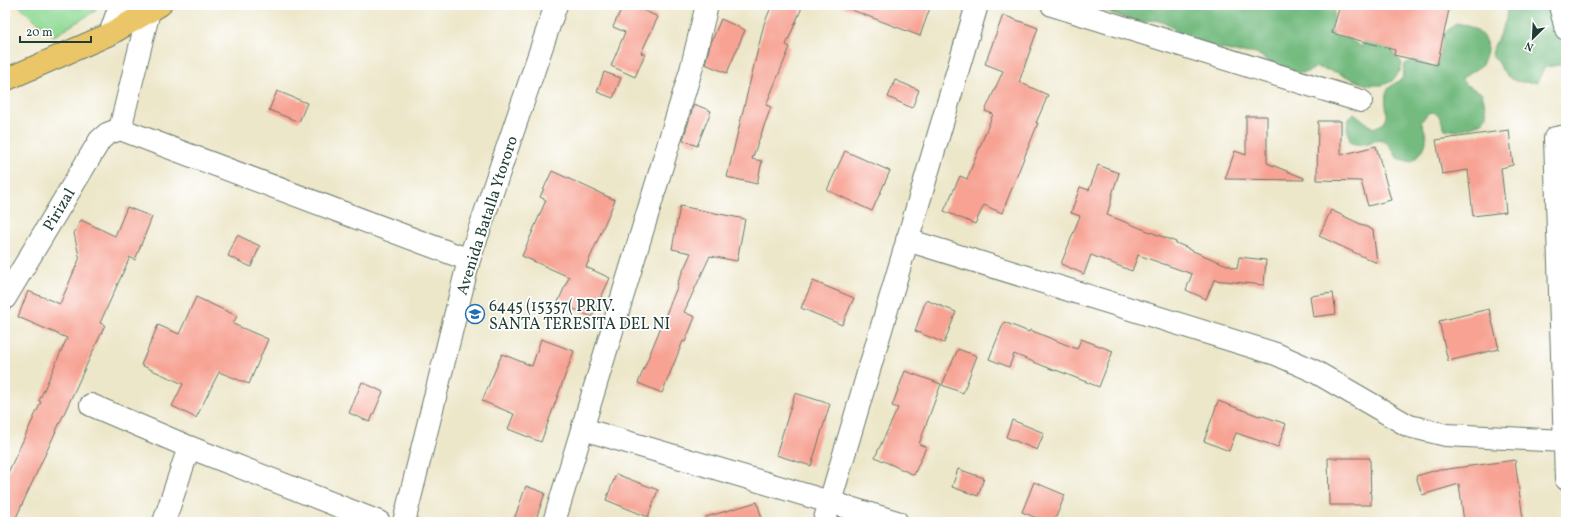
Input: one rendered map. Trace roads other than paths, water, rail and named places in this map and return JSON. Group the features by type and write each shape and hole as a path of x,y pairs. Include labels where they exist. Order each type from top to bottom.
{"main road":[{"path":"5,80 110,34 154,8"}],"street":[{"path":"110,34 120,5"},
{"name":"Avenida Batalla Ytororo","path":"404,522 469,260 556,5"},
{"path":"554,522 691,70 707,5"},
{"path":"827,512 977,5"},
{"path":"1052,5 1361,101"},
{"path":"154,8 120,129 469,260"},
{"name":"Pirizal","path":"5,298 100,140 107,134 120,129"},
{"path":"1560,137 1566,478"},
{"path":"907,240 1276,354 1314,371 1409,426 1446,435 1565,441"},
{"path":"91,404 189,447 379,522"},
{"path":"583,429 827,512 898,522"},
{"path":"164,522 189,447"}],"place":[{"name":"6445 (15357( PRIV. SANTA TERESITA DEL NI","path":"475,314"}]}
